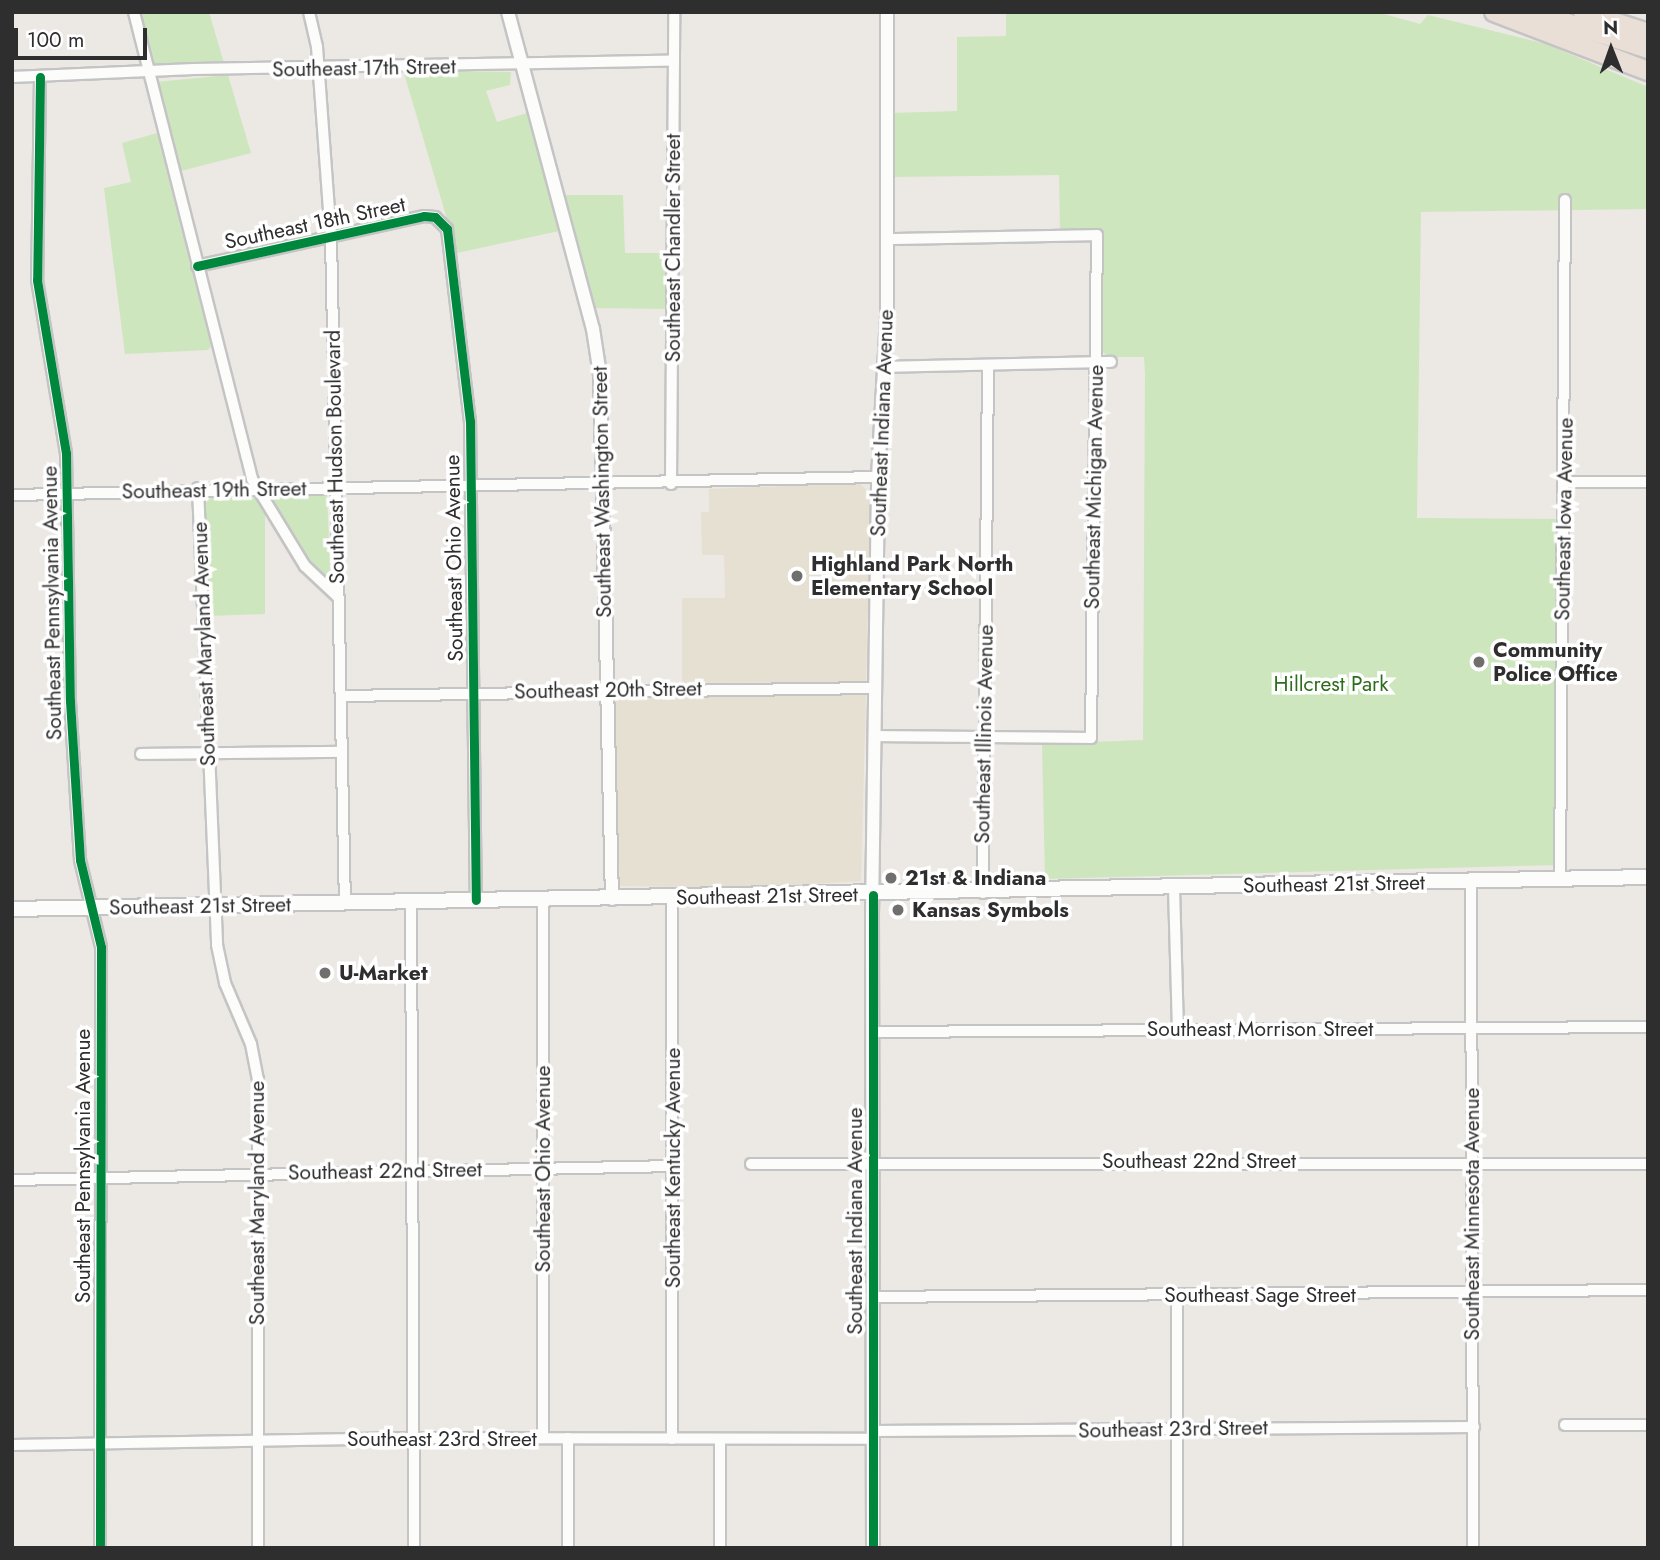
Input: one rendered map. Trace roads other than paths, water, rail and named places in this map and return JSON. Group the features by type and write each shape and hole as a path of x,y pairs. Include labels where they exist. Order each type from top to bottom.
{"highway":[{"path":"1494,12 1648,71"},
{"path":"1533,12 1648,49"},
{"path":"1583,12 1648,33"}],"main road":[{"name":"Southeast 21st Street","path":"12,909 873,895 1648,877"}],"street":[{"path":"134,12 228,397 252,479 305,566 338,597"},
{"name":"Southeast Hudson Boulevard","path":"309,12 318,69 331,237 345,904"},
{"name":"Southeast Washington Street","path":"508,12 598,355 612,899"},
{"name":"Southeast Chandler Street","path":"671,484 674,12"},
{"name":"Southeast Indiana Avenue","path":"873,1548 874,736 878,477 887,239 887,12"},
{"name":"Southeast 17th Street","path":"12,77 674,61"},
{"name":"Southeast Pennsylvania Avenue","path":"40,77 37,280 64,431 72,749 80,860 101,947 100,1548"},
{"name":"Southeast Iowa Avenue","path":"1560,879 1565,200"},
{"name":"Southeast 18th Street","path":"197,266 424,216 440,220"},
{"name":"Southeast Ohio Avenue","path":"440,220 447,229 463,337 470,485 476,900"},
{"name":"Southeast Michigan Avenue","path":"887,239 1097,235 1091,738 984,737"},
{"path":"884,367 1111,362"},
{"name":"Southeast Illinois Avenue","path":"983,892 988,366"},
{"name":"Southeast 19th Street","path":"12,495 198,488 671,484 878,477"},
{"path":"1565,482 1648,482"},
{"name":"Southeast Maryland Avenue","path":"198,488 214,905 220,964 255,1060 258,1173 258,1548"},
{"name":"Southeast 20th Street","path":"341,696 606,689 875,688"},
{"path":"874,736 984,737"},
{"path":"141,754 342,752"},
{"name":"Southeast Minnesota Avenue","path":"1471,881 1473,1548"},
{"path":"1174,888 1178,1029"},
{"name":"Southeast Kentucky Avenue","path":"673,898 673,1438"},
{"name":"Southeast Ohio Avenue","path":"543,900 544,1438"},
{"path":"411,902 414,1548"},
{"name":"Southeast Morrison Street","path":"872,1032 1648,1027"},
{"name":"Southeast 22nd Street","path":"751,1164 1472,1161 1648,1164"},
{"name":"Southeast 22nd Street","path":"12,1180 673,1166"},
{"name":"Southeast Sage Street","path":"872,1297 1648,1290"},
{"path":"1177,1295 1177,1548"},
{"path":"1565,1425 1648,1425"},
{"name":"Southeast 23rd Street","path":"12,1445 413,1438 720,1439 1474,1427"},
{"path":"568,1437 568,1548"},
{"path":"720,1439 720,1548"}],"place":[{"name":"Highland Park North Elementary School","path":"797,576"},
{"name":"Community Police Office","path":"1479,662"},
{"name":"21st & Indiana","path":"891,878"},
{"name":"Kansas Symbols","path":"898,910"},
{"name":"U-Market","path":"325,973"}],"park label":[{"name":"Hillcrest Park","path":"1331,684"}]}
